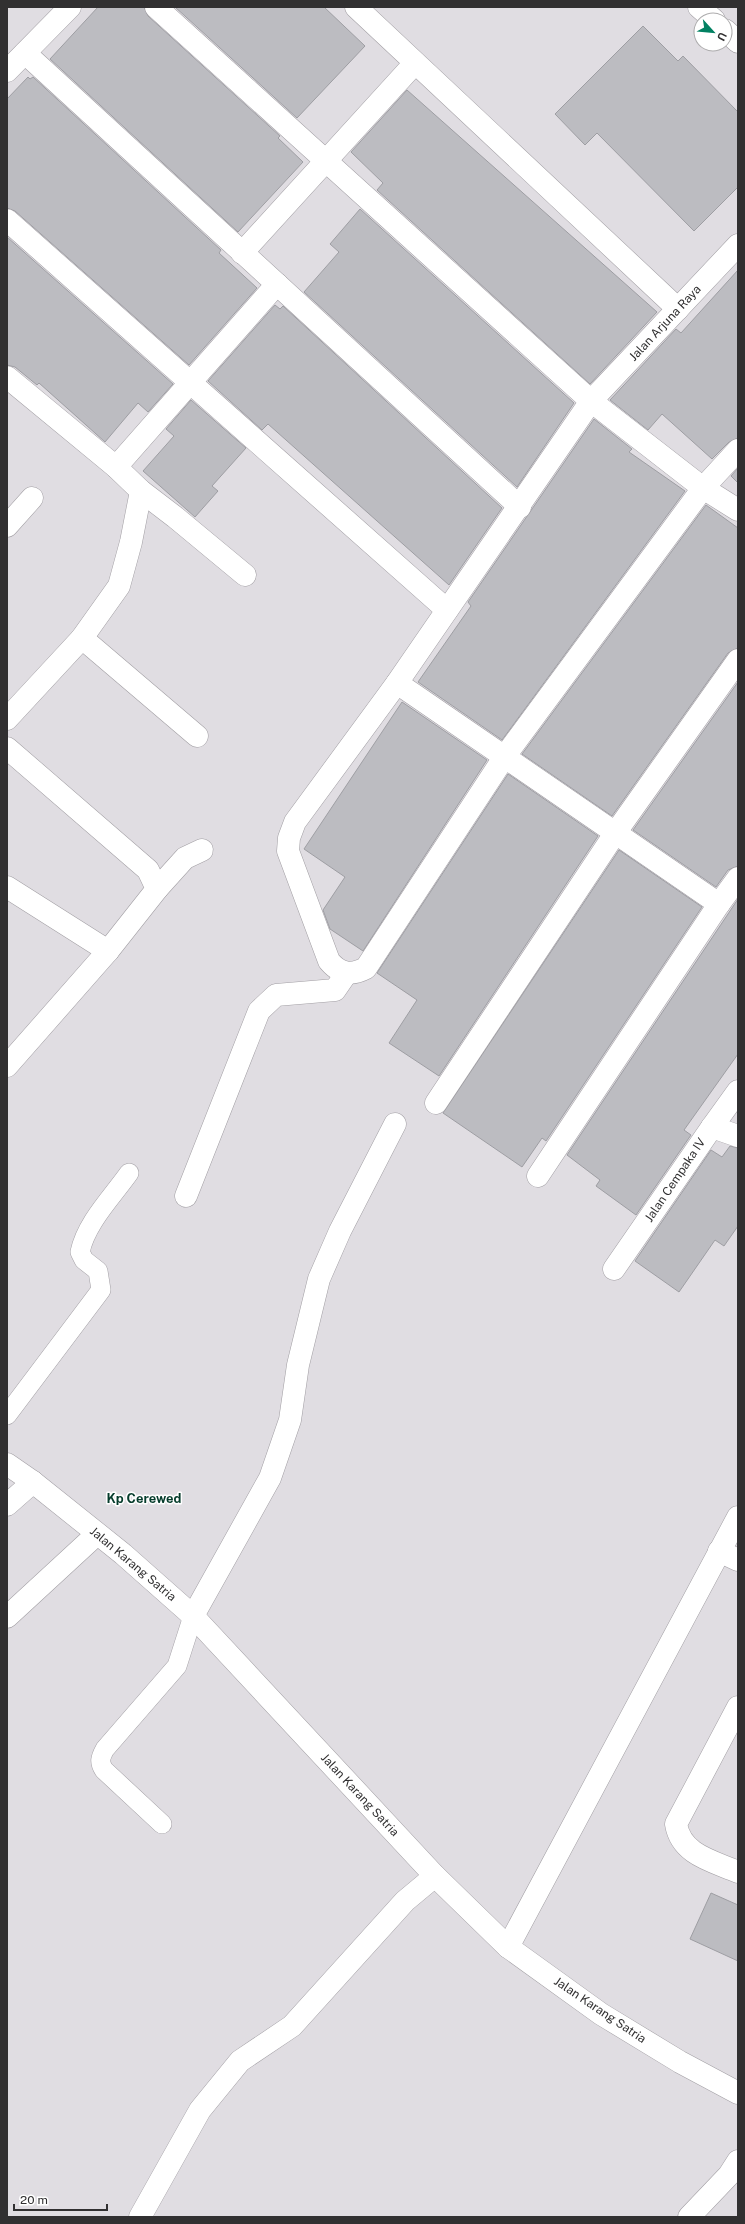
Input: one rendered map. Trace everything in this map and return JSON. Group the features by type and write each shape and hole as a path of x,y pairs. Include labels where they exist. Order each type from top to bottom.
{"street":[{"path":"7,71 70,7"},
{"path":"156,7 325,162 591,401 703,488 738,510"},
{"path":"356,7 678,309"},
{"path":"25,53 520,507"},
{"path":"242,253 415,63"},
{"path":"7,220 447,610"},
{"name":"Jalan Arjuna Raya","path":"346,974 336,969 329,961 288,851 289,838 295,822 397,683 520,507 591,401 738,245"},
{"path":"116,467 190,381 277,284"},
{"path":"7,378 116,467 141,491 245,575"},
{"path":"186,1196 259,1011 276,996 335,990 346,974 359,972 366,968 505,756 703,488 738,450"},
{"path":"7,719 82,638 119,586 132,542 141,491"},
{"path":"7,526 32,498"},
{"path":"82,638 197,736"},
{"path":"436,1103 616,832 738,660"},
{"path":"397,683 616,832 718,904"},
{"path":"7,748 148,870 157,889"},
{"path":"8,1062 108,951 157,889 185,858 202,850"},
{"path":"538,1176 718,904 738,878"},
{"path":"7,887 108,951"},
{"name":"Jalan Cempaka IV","path":"614,1270 738,1091"},
{"path":"193,1616 270,1478 290,1420 298,1365 319,1279 340,1231 395,1124"},
{"path":"712,1127 738,1136"},
{"name":"Jalan Karang Satria","path":"7,1464 33,1482 165,1589 193,1616 435,1876 508,1947 600,2014 680,2062 738,2093"},
{"path":"7,1505 33,1482"},
{"path":"508,1947 729,1555 738,1517"},
{"path":"7,1617 98,1534"},
{"path":"738,1707 676,1824 678,1835 683,1844 693,1852 738,1872"},
{"path":"140,2217 200,2110 240,2061 292,2026 405,1901 435,1876"},
{"path":"689,2217 729,2174 738,2161"}],"lane":[{"path":"7,1415 101,1290 98,1271 84,1260 80,1252 82,1243 89,1229 129,1173"},
{"path":"162,1824 104,1770 100,1764 100,1758 104,1749 177,1666 193,1616"}],"building":[{"path":"98,7 144,7 148,16 280,136 278,138 303,162 238,232 50,59"},
{"path":"175,7 324,7 365,46 297,118"},
{"path":"643,26 678,61 683,56 738,112 738,187 694,231 597,133 585,145 555,114"},
{"path":"28,77 30,79 33,77 221,250 219,253 257,288 189,365 15,211 7,208 7,99"},
{"path":"407,90 657,312 590,384 377,190 383,183 351,152"},
{"path":"360,209 574,403 517,487 304,292 339,252 330,244"},
{"path":"7,237 173,384 148,412 138,403 105,442 39,383 37,385 15,367 7,365"},
{"path":"738,270 738,438 729,442 712,459 662,414 648,430 610,400 676,329 681,333"},
{"path":"275,305 280,309 283,306 502,508 449,585 268,424 262,430 208,381"},
{"path":"191,400 246,448 212,486 218,491 195,517 143,471 174,436 166,429"},
{"path":"594,419 632,449 629,452 685,491 502,740 418,682 471,606 468,602"},
{"path":"738,468 738,483 731,476"},
{"path":"706,505 738,528 738,648 728,653 612,816 522,754"},
{"path":"738,682 738,866 728,870 716,887 633,830"},
{"path":"402,702 487,760 363,951 330,929 323,910 345,877 304,849"},
{"path":"508,774 598,836 439,1076 389,1043 417,1000 377,973"},
{"path":"619,850 702,907 546,1141 542,1138 522,1167 443,1113"},
{"path":"738,899 738,1054 684,1130 691,1135 636,1215 596,1186 600,1180 567,1155"},
{"path":"730,1146 738,1148 738,1226 724,1246 715,1240 679,1292 635,1261 711,1150 722,1157"},
{"path":"711,1893 738,1905 738,1961 690,1939"}],"district":[{"name":"Kp Cerewed","path":"144,1498"}]}
